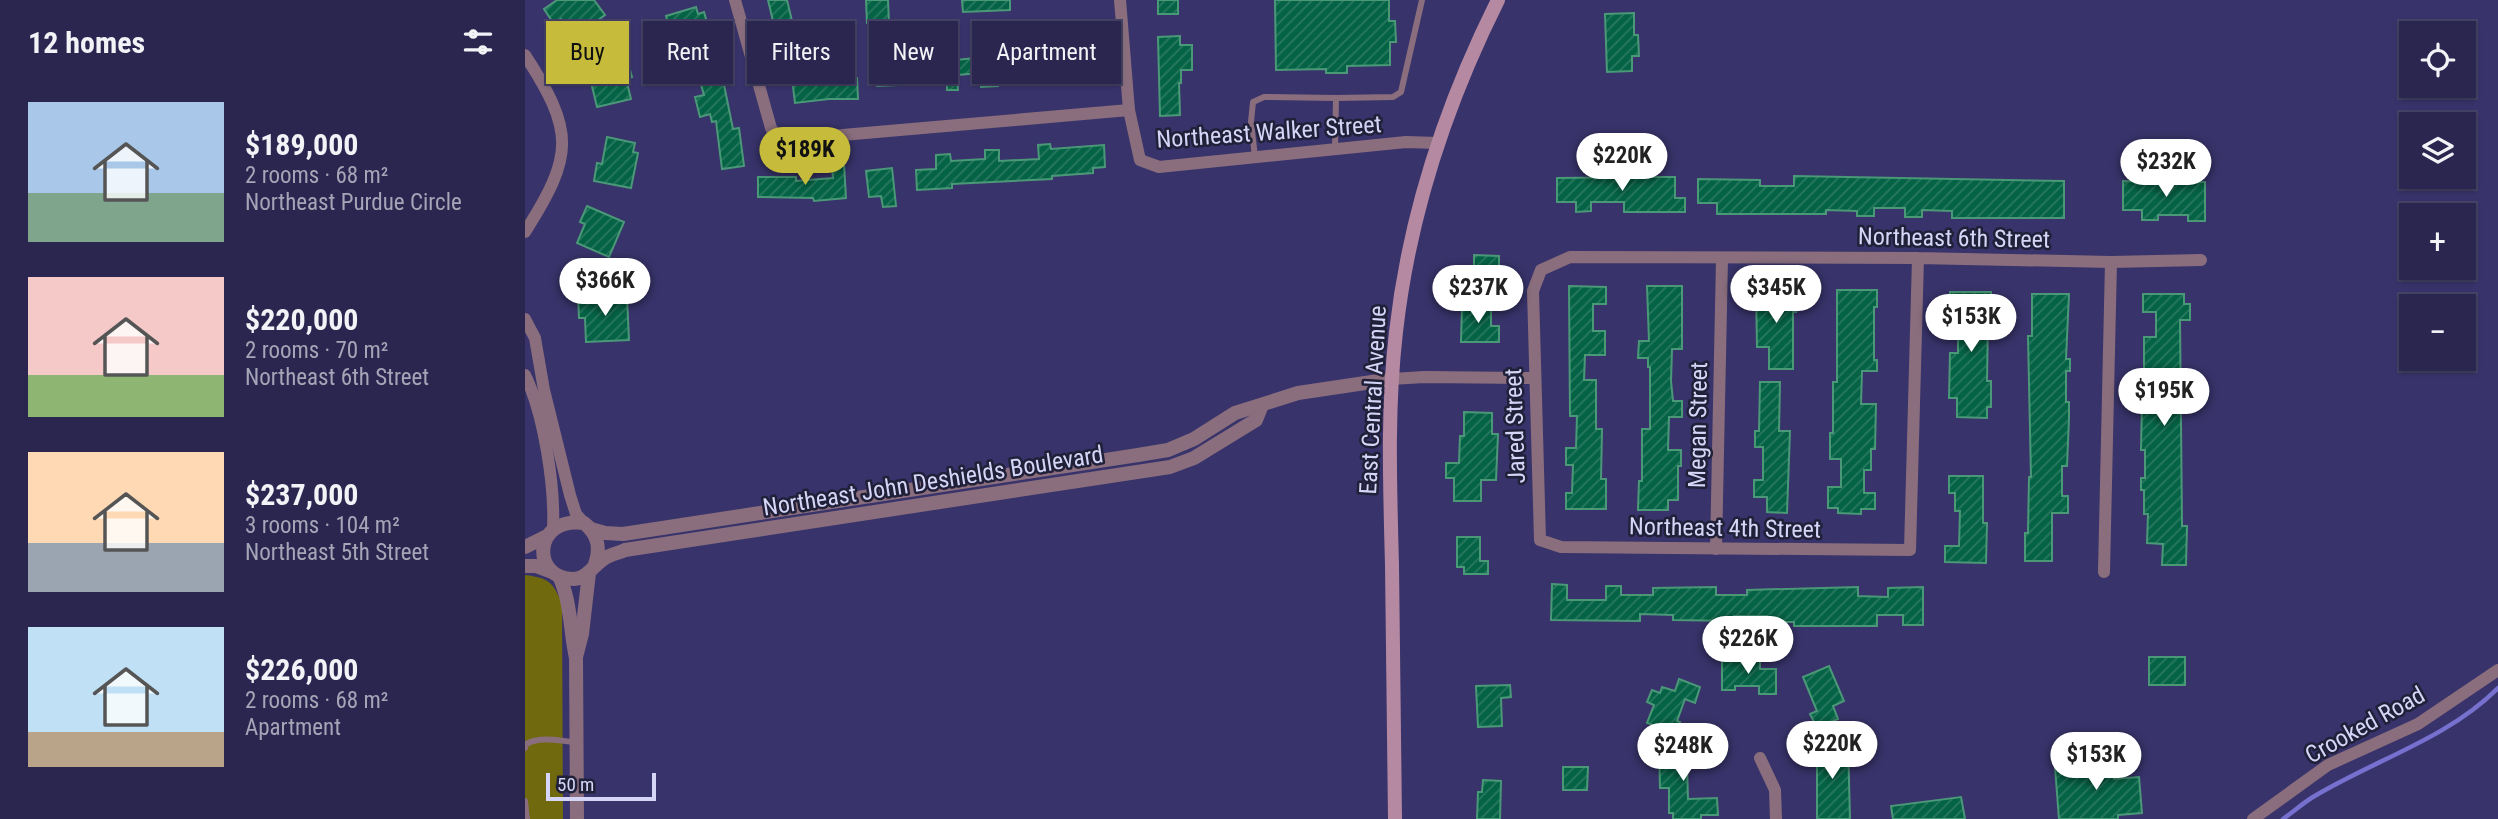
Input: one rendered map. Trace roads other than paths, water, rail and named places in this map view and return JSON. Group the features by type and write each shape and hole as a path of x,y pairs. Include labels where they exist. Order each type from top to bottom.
{"main road":[{"name":"East Central Avenue","path":"1395,819 1390,463 1392,379 1402,292 1420,205 1438,143 1457,88 1498,0"}],"street":[{"path":"735,0 771,128 776,137 785,140 1129,110"},
{"name":"Northeast Walker Street","path":"1120,0 1129,110 1140,160 1159,167 1406,142 1438,143"},
{"path":"525,55 548,90 563,130 562,156 550,192 525,232"},
{"name":"Northeast 6th Street","path":"1541,270 1570,257 1918,258 2111,262 2201,260"},
{"name":"Northeast 4th Street","path":"1540,540 1561,547 1910,550 1918,258"},
{"name":"Megan Street","path":"1716,549 1722,259"},
{"path":"2103,572 2111,262"},
{"name":"Jared Street","path":"1540,540 1533,290 1541,270"},
{"path":"525,318 535,338 544,390 569,495 576,514 597,538 599,555 591,570 576,658"},
{"path":"525,375 540,423 553,498 549,533 543,548 544,557 564,586 576,658 577,819"},
{"path":"1392,379 1534,378"},
{"name":"Northeast John Deshields Boulevard","path":"587,526 605,533 623,534 1138,456 1168,450 1194,439 1235,413 1299,393 1392,379"},
{"name":"Northeast John Deshields Boulevard","path":"591,570 605,558 625,550 1170,467 1194,458 1256,420 1262,405"},
{"path":"525,547 564,522 587,526"},
{"path":"525,566 536,566 575,579 591,570"},
{"name":"Crooked Road","path":"2253,819 2328,765 2418,724 2498,670"},
{"path":"1760,758 1775,790 1776,819"}],"lane":[{"path":"1255,158 1251,122 1253,102 1263,97 1393,97 1401,92 1422,0"},
{"path":"1335,149 1336,98"},
{"path":"525,748 526,744 543,739 576,743"},
{"path":"525,801 527,819"}],"waterway":[{"path":"2283,819 2309,799 2456,721 2498,688"}]}
